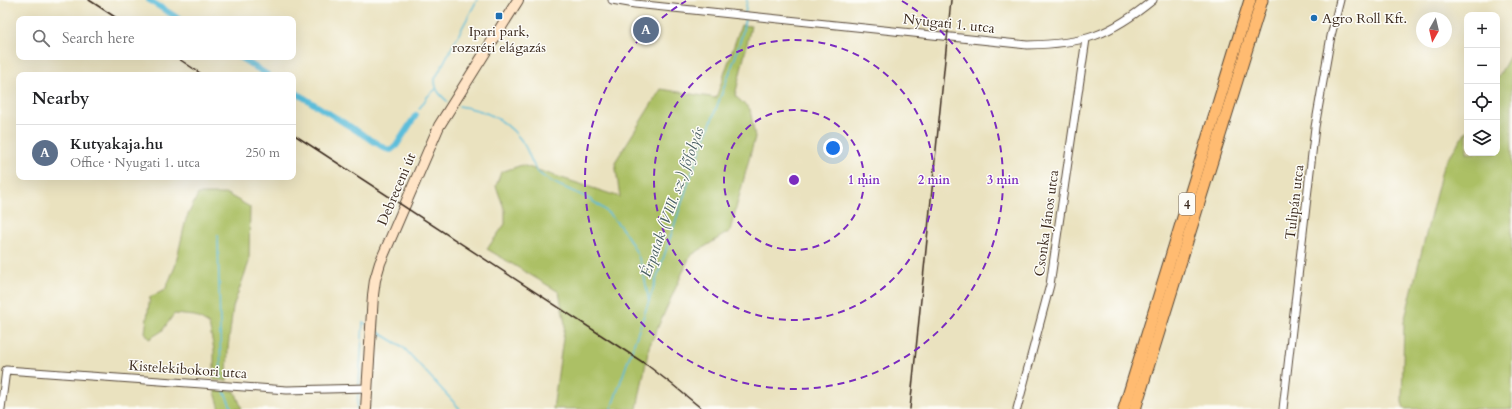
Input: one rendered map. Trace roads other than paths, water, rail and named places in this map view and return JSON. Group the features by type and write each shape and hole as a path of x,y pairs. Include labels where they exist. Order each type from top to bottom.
{"main road":[{"name":"4","path":"1124,409 1250,0"},
{"name":"4","path":"1135,409 1262,0"}],"street":[{"name":"Nyugati 1. utca","path":"612,0 635,4 1027,45 1060,43 1096,36 1119,25 1153,0"},
{"name":"Tulipán utca","path":"1283,409 1316,127 1331,36 1340,0"},
{"name":"Debreceni út","path":"366,409 374,289 380,263 439,126 519,1"},
{"name":"Csonka János utca","path":"1017,409 1050,285 1086,38"},
{"name":"Kistelekibokori utca","path":"1,409 6,370 287,390 368,388"}],"waterway":[{"path":"149,0 174,16"},
{"path":"447,101 438,92 435,79 477,0"},
{"name":"Érpatak (VIII. sz.) főfolyás","path":"745,14 747,0"},
{"name":"Érpatak (VIII. sz.) főfolyás","path":"611,409 689,181 735,58 742,35 745,18"},
{"path":"244,60 263,72"},
{"path":"419,109 428,96 436,89"},
{"path":"296,93 386,149 391,150 396,146 416,115"},
{"path":"459,106 488,114 506,124 520,139 540,174 551,182 589,199 612,217 624,231 638,256 649,301"},
{"path":"218,235 221,378"},
{"path":"359,385 363,322 366,324"},
{"path":"375,330 403,347 460,409"},
{"path":"224,391 232,409"},
{"path":"357,409 358,393"}],"railway":[{"path":"89,0 113,16"},
{"path":"910,409 951,0"},
{"path":"180,60 198,72"},
{"path":"296,136 647,365 702,409"}],"place":[{"name":"Ipari park, rozsréti elágazás","path":"499,16"},
{"name":"Agro Roll Kft.","path":"1314,18"},
{"name":"Kutyakaja.hu","path":"646,30"}]}
